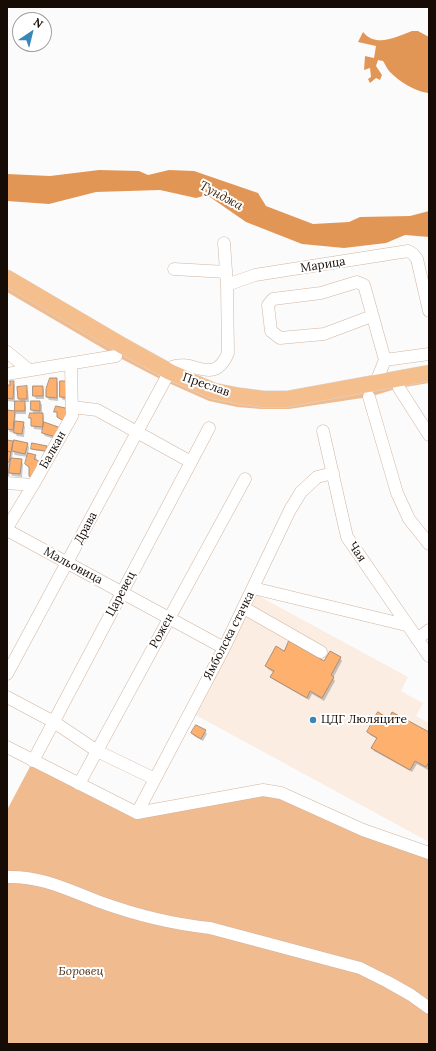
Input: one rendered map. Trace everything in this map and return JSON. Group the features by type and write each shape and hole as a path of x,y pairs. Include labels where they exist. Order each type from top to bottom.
{"main road":[{"name":"Преслав","path":"7,278 123,346 167,377 240,396 287,399 372,390 429,373"}],"street":[{"path":"167,377 172,367 178,364 204,370 216,369 224,364 228,353 227,285 224,243"},
{"name":"Марица","path":"227,285 255,275 408,251 417,258 429,311"},
{"path":"174,270 226,272"},
{"path":"372,316 324,334 280,338 271,332 268,305 273,299 320,293 357,282 364,285 385,360 372,390 397,493 409,519 429,544"},
{"path":"7,352 29,370"},
{"path":"385,360 429,354"},
{"path":"7,374 116,356"},
{"name":"Балкан","path":"7,529 34,486 72,416 71,364"},
{"name":"Драва","path":"7,674 167,377"},
{"path":"399,388 429,435"},
{"path":"72,407 97,410 190,462"},
{"name":"Царевец","path":"34,760 209,428"},
{"name":"Чая","path":"323,431 347,537 406,625 429,656"},
{"name":"Ямболска стачка","path":"137,813 224,648 290,510 301,492 317,478 333,473"},
{"name":"Рожен","path":"79,784 245,479"},
{"path":"7,483 34,486"},
{"name":"Мальовица","path":"7,529 224,648"},
{"path":"253,588 406,625"},
{"path":"244,608 321,652"},
{"path":"417,639 429,630"},
{"path":"7,697 54,722 97,751 155,779"},
{"path":"7,747 137,813 263,790 271,791 280,793 363,830 429,853"},
{"path":"7,877 33,878 52,882 99,902 135,914 170,922 210,928 360,968 411,995 429,1008"}],"shaded area":[{"name":"ЦДГ Люляците","path":"257,595 408,677 401,691 423,703 416,716 429,723 429,842 192,713"}],"green space":[{"path":"7,278 170,372 263,399 429,373 429,383 399,388 369,397 289,409 237,407 209,401 164,381 116,356 7,292"},
{"name":"Боровец","path":"33,761 137,813 263,790 429,853 429,1044 7,1044 7,810"}],"water":[{"path":"412,31 418,31 429,37 428,93 412,88 403,83 390,72 383,61 378,60 376,66 382,75 380,80 376,78 370,83 368,79 371,77 370,68 364,70 365,56 374,58 376,46 358,42 363,32 368,37 386,40"},
{"name":"Тунджа","path":"99,170 139,171 148,175 169,170 194,171 258,193 266,206 313,224 349,222 360,217 410,216 429,211 429,237 405,235 386,243 344,248 302,244 246,222 207,195 196,198 160,190 96,192 49,204 7,201 7,174 50,176"}],"building":[{"path":"50,378 57,378 57,398 46,397 46,389"},
{"path":"10,381 14,381 13,399 7,398 7,385 10,385"},
{"path":"60,381 70,381 70,398 60,397"},
{"path":"27,386 27,399 18,399 17,387"},
{"path":"33,386 43,386 43,396 33,396"},
{"path":"15,401 25,401 25,411 15,411"},
{"path":"31,401 40,401 40,411 31,410"},
{"path":"56,406 70,409 64,421 57,417 57,412 54,412"},
{"path":"7,410 15,411 13,430 7,429"},
{"path":"30,413 43,413 43,427 31,426 31,418 29,418"},
{"path":"15,421 24,422 22,434 14,433"},
{"path":"44,422 61,428 56,437 42,433"},
{"path":"7,440 13,441 11,452 7,451"},
{"path":"14,440 28,443 25,454 12,451"},
{"path":"32,443 47,446 46,451 31,449"},
{"path":"7,451 11,452 9,462 7,462"},
{"path":"28,453 36,455 34,459 43,463 35,479 29,476 29,467 25,464"},
{"path":"11,458 22,459 20,474 9,473"},
{"path":"289,641 324,661 330,651 341,657 331,675 334,677 322,698 310,691 307,698 270,677 274,671 265,666 276,646 284,651"},
{"path":"378,712 389,719 392,712 429,732 429,762 426,767 415,761 410,770 371,748 377,738 367,732"},
{"path":"196,725 206,730 201,739 191,733"}],"place":[{"name":"ЦДГ Люляците","path":"313,720"}]}
